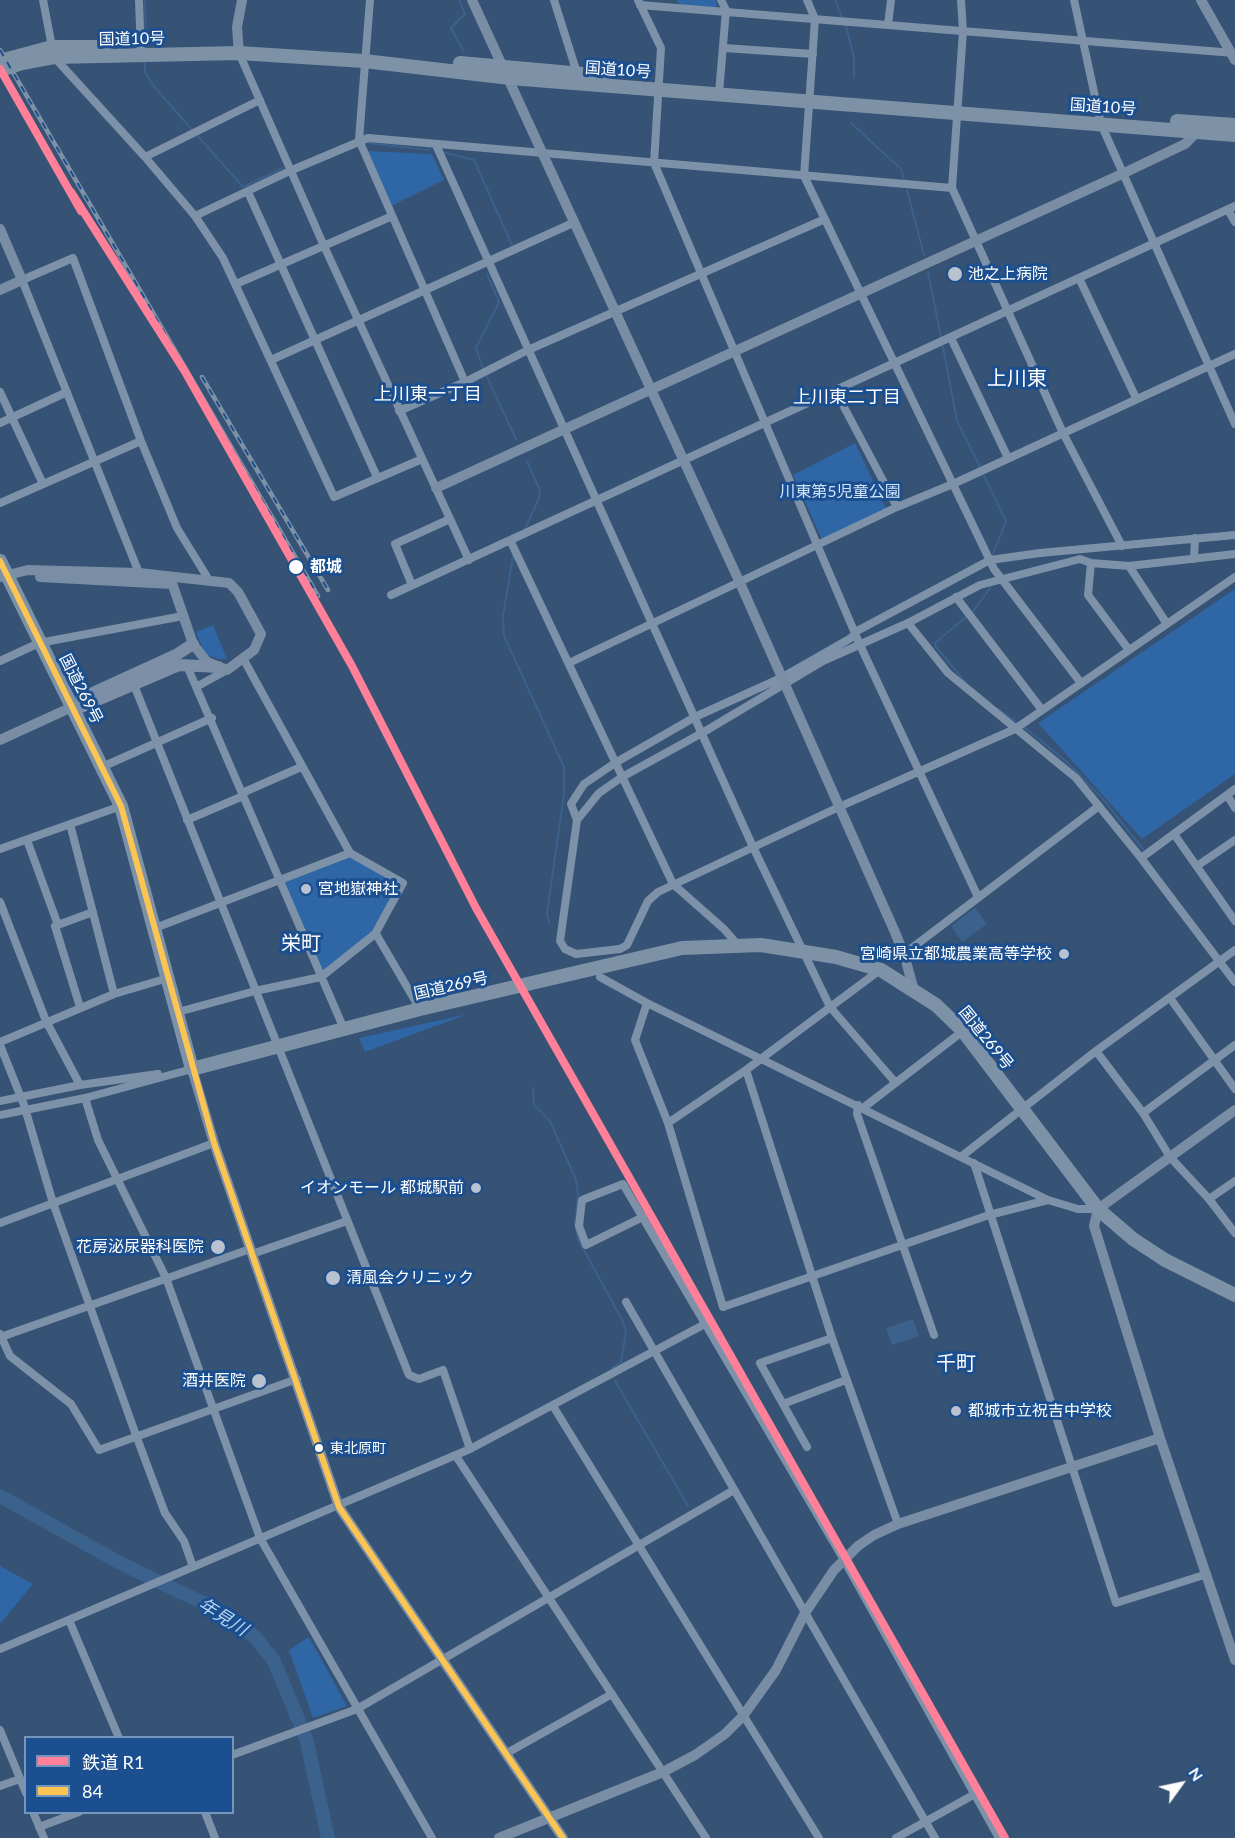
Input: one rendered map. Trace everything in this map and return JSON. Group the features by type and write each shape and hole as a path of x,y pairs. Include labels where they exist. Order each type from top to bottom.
{"highway":[{"name":"国道10号","path":"0,61 53,52 239,51 364,58 506,73 1100,120 1198,127 1235,125"},
{"name":"国道10号","path":"0,70 53,52"},
{"name":"国道10号","path":"506,73 577,74 658,85"},
{"name":"国道10号","path":"1198,127 1235,135"},
{"name":"国道269号","path":"0,561 3,575 121,806 192,1069 420,1010 682,948 737,944 805,951 881,970 913,987 936,1005 963,1031 1098,1209 1133,1239 1165,1260 1235,1295"}],"main road":[{"path":"72,707 78,700 176,655 193,644"},
{"path":"72,707 81,707 179,665 223,668"}],"street":[{"path":"43,0 53,52 195,216 236,284 334,497 422,459"},
{"path":"139,0 141,51"},
{"path":"242,0 237,27 239,51 324,246 469,560"},
{"path":"370,0 359,140 390,217 465,382"},
{"path":"472,0 653,388 683,462 740,583 904,954 913,987"},
{"path":"554,0 577,74"},
{"path":"719,90 726,10 721,0"},
{"path":"807,0 815,19 804,176 990,560 1001,578 1081,683"},
{"path":"888,25 891,0"},
{"path":"961,0 963,31 952,188 1064,433 1122,546"},
{"path":"1074,0 1100,120 1235,424"},
{"path":"1202,0 1234,55"},
{"path":"639,3 1234,55"},
{"path":"639,3 661,48 654,164 857,631 861,645 978,897"},
{"path":"724,48 813,54"},
{"path":"145,157 260,100"},
{"path":"436,488 1124,173 1185,144 1198,127"},
{"path":"195,216 291,170 368,138 952,188"},
{"path":"436,145 753,847 830,1007 895,1082"},
{"path":"248,192 377,477"},
{"path":"391,595 1232,208 1235,222"},
{"path":"236,284 390,217"},
{"path":"399,411 465,382 528,350 825,219"},
{"path":"272,360 575,222"},
{"path":"0,229 139,573"},
{"path":"0,290 73,258 141,441 177,528 209,580"},
{"path":"1079,278 1136,398"},
{"path":"951,338 1008,458"},
{"path":"569,663 897,507 953,484 1235,354"},
{"path":"0,392 42,484"},
{"path":"0,423 67,392"},
{"path":"836,392 897,507"},
{"path":"0,503 141,441"},
{"path":"412,585 395,544 450,519"},
{"path":"577,820 599,793 622,777 702,733 851,638 857,631 990,560 1235,535"},
{"path":"1194,559 1195,538"},
{"path":"510,540 672,884 724,929 737,944"},
{"path":"1235,554 1129,566 1091,563 1080,559 1030,574 1001,578 956,597 908,623 782,681 695,717 591,778 575,796 571,804 577,820 560,941 565,949 576,954 594,955 620,949 627,945 648,901 672,884 838,807 1015,729 1235,577"},
{"path":"1091,563 1088,596 1128,650"},
{"path":"1129,566 1167,624"},
{"path":"3,575 28,570 139,573 171,581"},
{"path":"3,575 171,581 209,580 229,583 238,592 261,634 254,650 244,660 223,668 196,687"},
{"path":"171,581 193,644 207,662 223,668"},
{"path":"956,597 1042,710"},
{"path":"0,660 39,643 183,616"},
{"path":"908,623 948,673 1076,778 1141,858 1235,982"},
{"path":"178,1012 255,991 321,977 376,934 403,883 350,853 244,660"},
{"path":"187,666 212,718 344,1029"},
{"path":"134,685 409,1374 419,1379 443,1370 470,1449"},
{"path":"0,740 72,707"},
{"path":"102,767 212,718"},
{"path":"187,820 301,767"},
{"path":"1141,858 1235,789"},
{"path":"1227,795 1235,808"},
{"path":"0,849 121,806"},
{"path":"904,954 1099,806"},
{"path":"70,824 114,994"},
{"path":"1174,834 1235,921"},
{"path":"27,840 58,925"},
{"path":"1197,866 1235,840"},
{"path":"155,928 350,853"},
{"path":"0,902 46,1021 80,1085"},
{"path":"80,1007 55,926 93,912"},
{"path":"376,934 420,1010"},
{"path":"962,1156 1096,1051 1235,950"},
{"path":"668,1124 746,1070 881,970"},
{"path":"600,976 647,1003 1048,1200 1072,1208 1098,1209 1235,1110"},
{"path":"168,978 80,1007 0,1043 26,1112 53,1203 137,1438 165,1514 184,1542 193,1567"},
{"path":"1170,998 1235,1089"},
{"path":"647,1003 635,1040 668,1124 723,1306 812,1278 990,1215 1048,1200"},
{"path":"934,1335 857,1114 860,1107 963,1031"},
{"path":"1143,1113 1235,1046"},
{"path":"1096,1051 1143,1113 1170,1157 1209,1198 1235,1233"},
{"path":"0,1101 80,1085 192,1069"},
{"path":"0,1115 26,1112 85,1098 192,1069"},
{"path":"192,1069 214,1143 297,1379 339,1507 445,1659 563,1838"},
{"path":"746,1070 846,1380 898,1524"},
{"path":"85,1098 98,1140 166,1278 260,1538 432,1838"},
{"path":"0,1223 214,1143"},
{"path":"974,1163 1116,1603 1207,1574"},
{"path":"1209,1198 1235,1181"},
{"path":"643,1217 586,1245 579,1226 582,1200 623,1184 643,1217 844,1560 999,1838"},
{"path":"1098,1209 1094,1226 1104,1261 1235,1660"},
{"path":"297,1379 99,1450 70,1404 10,1356 1,1336 166,1278 347,1221"},
{"path":"626,1302 935,1838"},
{"path":"0,1649 456,1456 655,1353 705,1324"},
{"path":"807,1447 760,1363 832,1338"},
{"path":"783,1404 846,1380"},
{"path":"553,1406 819,1838"},
{"path":"499,1838 663,1772 710,1746 743,1716 776,1670 805,1613 821,1588 858,1546 898,1524 1161,1438"},
{"path":"456,1456 706,1838"},
{"path":"234,1754 357,1709 734,1490"},
{"path":"69,1620 119,1736"},
{"path":"507,1753 612,1694"},
{"path":"0,1730 24,1788"},
{"path":"0,1786 20,1779"},
{"path":"896,1838 975,1794"},
{"path":"34,1814 44,1838"},
{"path":"39,1827 74,1814"},
{"path":"206,1814 215,1838"}],"green space":[{"path":"677,0 716,0 717,4 716,8 679,5"},
{"path":"367,151 432,154 444,180 391,206"},
{"name":"川東第5児童公園","path":"855,443 887,510 822,540 793,475"},
{"path":"1235,589 1235,774 1142,839 1038,723"},
{"path":"213,625 227,659 218,659 205,654 196,632"},
{"path":"350,853 403,883 375,934 321,977 280,880"},
{"path":"468,1014 365,1052 359,1038"},
{"path":"0,1566 33,1584 0,1624"},
{"path":"309,1637 347,1706 313,1718 289,1650"}],"shaded area":[{"path":"975,908 987,924 962,942 951,926"},
{"path":"913,1319 919,1336 892,1345 886,1328"}],"waterway":[{"path":"145,0 146,49"},
{"path":"459,0 465,14 451,28 464,52"},
{"path":"835,0 843,20"},
{"path":"846,25 854,58 854,78"},
{"path":"145,61 145,72 152,84 193,131"},
{"path":"851,123 901,169 904,179"},
{"path":"197,135 243,187 283,168"},
{"path":"368,143 429,150"},
{"path":"443,152 474,160 512,245"},
{"path":"907,190 924,255"},
{"path":"928,272 941,337"},
{"path":"483,368 476,348 499,302 487,274"},
{"path":"943,347 957,421 980,467"},
{"path":"487,377 516,439"},
{"path":"525,529 540,491 527,461"},
{"path":"984,476 1006,521 993,554"},
{"path":"513,556 503,616 504,636 564,767 564,794 547,913 549,923"},
{"path":"990,703 967,684 935,643 973,611 991,587"},
{"path":"997,708 1019,724"},
{"path":"1024,727 1067,762 1102,798 1143,849"},
{"path":"533,1088 534,1105 550,1121 576,1180 578,1194 575,1224 578,1239 623,1322 626,1332 621,1362 612,1368"},
{"path":"615,1381 688,1506"},
{"name":"年見川","path":"0,1496 120,1563 216,1609 255,1637 274,1661 306,1738 328,1838"}],"railway":[{"path":"0,50 318,596"},
{"path":"202,377 328,590"}],"rail line":[{"name":"R1","path":"0,69 81,211"},
{"name":"R1","path":"71,192 184,370 352,666 476,908 1005,1838"}],"transit line":[{"name":"84","path":"0,561 121,806 214,1143 339,1507 563,1838"}],"place":[{"name":"池之上病院","path":"955,274"},
{"name":"都城","path":"296,567"},
{"name":"宮地嶽神社","path":"306,889"},
{"name":"宮崎県立都城農業高等学校","path":"1064,954"},
{"name":"イオンモール 都城駅前","path":"476,1188"},
{"name":"花房泌尿器科医院","path":"218,1247"},
{"name":"清風会クリニック","path":"333,1278"},
{"name":"酒井医院","path":"259,1381"},
{"name":"都城市立祝吉中学校","path":"956,1411"},
{"name":"東北原町","path":"319,1448"}],"district":[{"name":"上川東","path":"1017,379"},
{"name":"上川東一丁目","path":"428,394"},
{"name":"上川東二丁目","path":"847,397"},
{"name":"栄町","path":"301,944"},
{"name":"千町","path":"956,1364"}]}
